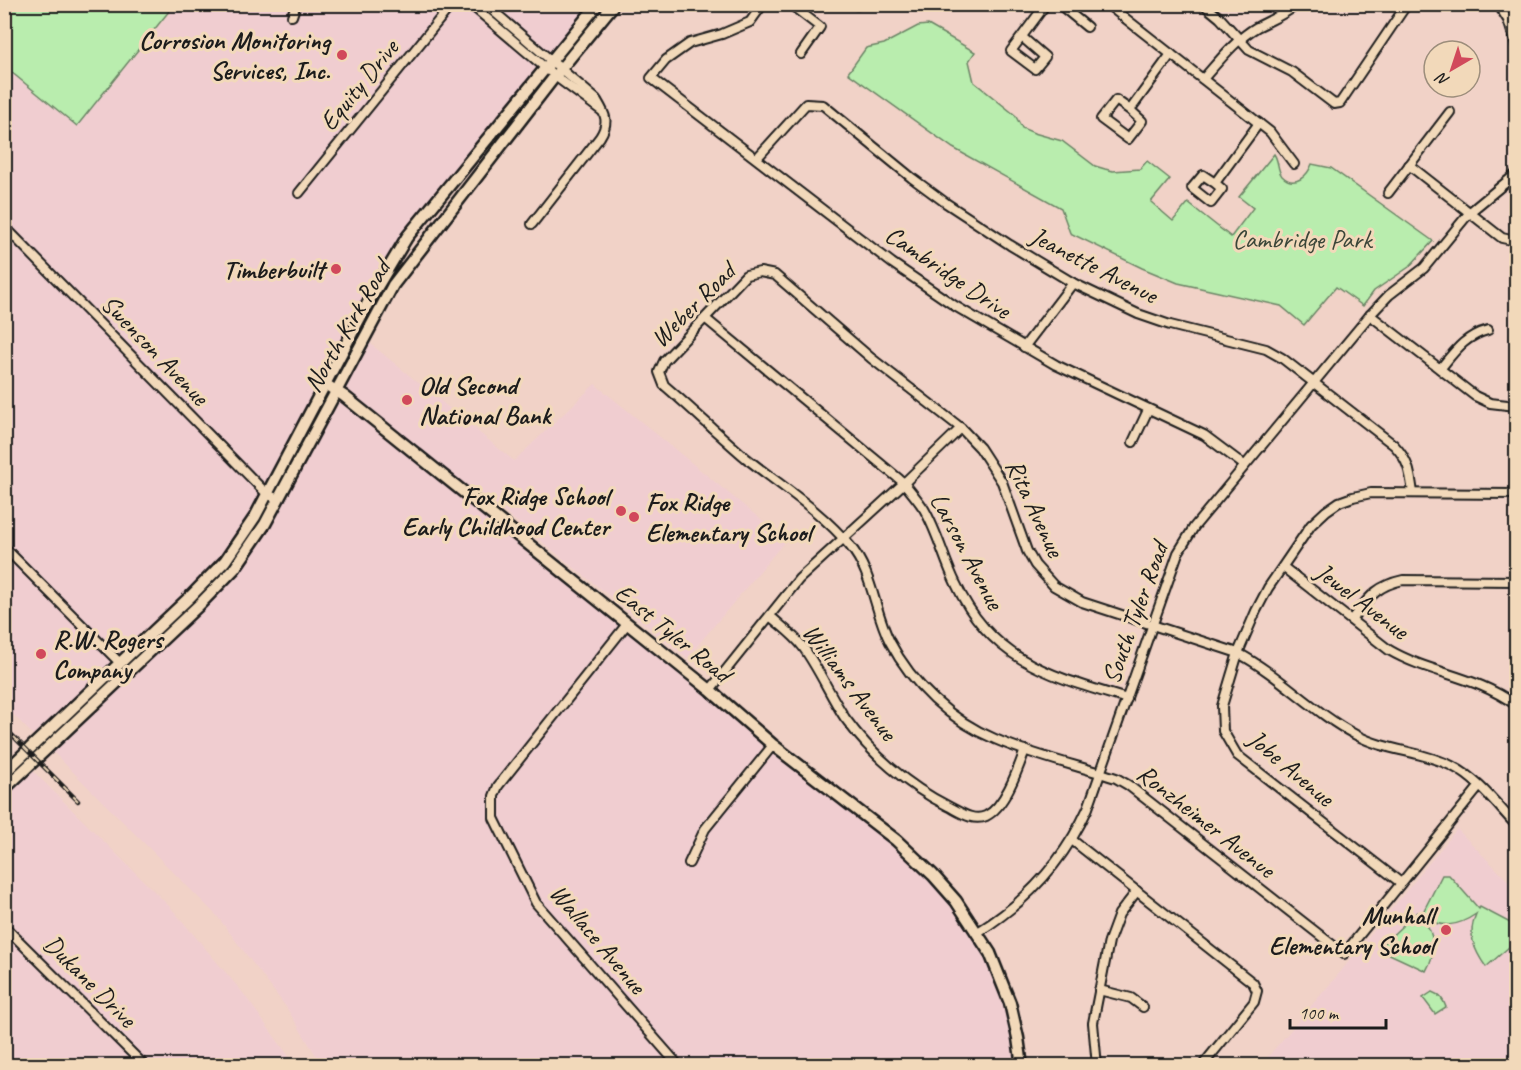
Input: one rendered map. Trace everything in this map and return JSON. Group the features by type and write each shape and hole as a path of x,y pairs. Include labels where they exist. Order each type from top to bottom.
{"main road":[{"name":"North Kirk Road","path":"4,789 235,568 278,500 381,305 399,276 553,69 598,4"},
{"name":"North Kirk Road","path":"4,773 225,561 246,532 370,298 407,237 553,69 614,4"},
{"name":"East Tyler Road","path":"325,384 336,390 710,690 773,745 896,840 933,875 956,901 978,932"},
{"path":"978,932 998,969 1010,1003 1022,1065"}],"street":[{"path":"292,16 296,4"},
{"name":"Equity Drive","path":"299,193 452,4"},
{"path":"470,4 553,69 603,112 605,128 600,137 532,224"},
{"path":"485,4 553,69"},
{"name":"Cambridge Drive","path":"763,4 750,22 722,34 690,43 666,60 651,78 920,282 1024,347 1081,378 1204,435 1244,465"},
{"path":"790,4 820,27 801,54"},
{"path":"1022,37 1045,57 1035,69 1011,51 1046,4"},
{"path":"1059,4 1087,27"},
{"path":"1107,4 1270,132 1294,164"},
{"path":"1203,4 1249,51 1280,64 1334,105 1340,103 1407,4"},
{"path":"1203,79 1240,40 1257,28 1287,13 1298,4"},
{"path":"1498,4 1515,33 1516,45"},
{"path":"1130,110 1171,54"},
{"path":"1116,100 1130,110 1142,121 1128,139 1101,119 1116,100"},
{"name":"Jeanette Avenue","path":"757,158 806,104 823,105 946,203 1010,245 1073,282 1104,299 1149,318 1266,349 1282,357 1394,445 1405,457 1413,493"},
{"path":"1388,193 1450,111"},
{"path":"1215,183 1259,123"},
{"path":"1410,165 1505,240 1516,242"},
{"name":"South Tyler Road","path":"978,932 1017,906 1058,862 1072,840 1088,808 1184,541 1244,465 1370,315 1389,295 1424,268 1470,212 1516,174"},
{"name":"Swenson Avenue","path":"4,226 267,494 278,500"},
{"name":"Weber Road","path":"661,376 659,372 664,361 746,275 764,273"},
{"name":"Rita Avenue","path":"764,273 775,275 871,358 961,428 980,448 993,466 1010,500 1027,551 1054,586 1082,602 1238,653 1261,665 1340,726 1358,736 1436,759 1461,771 1516,825"},
{"path":"1024,347 1073,282"},
{"path":"1370,315 1483,401 1516,406"},
{"name":"Larson Avenue","path":"706,319 904,483 923,507 955,583 966,604 988,634 1026,663 1049,675 1127,699"},
{"path":"1440,369 1464,341 1488,330"},
{"name":"Ronzheimer Avenue","path":"661,376 664,385 745,456 830,524 844,539 861,561 879,617 907,669 945,709 967,725 994,739 1101,773 1128,785 1344,954 1401,883"},
{"path":"1133,442 1148,410"},
{"path":"710,690 799,579 961,428"},
{"name":"Jobe Avenue","path":"1401,883 1247,763 1230,744 1223,731 1222,706 1238,653 1264,595 1311,525 1326,511 1339,502 1371,493 1516,494"},
{"path":"4,547 120,663"},
{"name":"Jewel Avenue","path":"1283,567 1389,650 1403,658 1486,686 1516,705"},
{"path":"1351,620 1371,594 1402,580 1516,581"},
{"name":"Williams Avenue","path":"770,616 802,646 846,719 865,742 894,770 938,801 970,817 978,818 987,815 995,810 1014,779 1025,750"},
{"name":"Wallace Avenue","path":"627,624 498,786 494,796 494,818 536,903 679,1065"},
{"path":"689,863 705,829 773,745"},
{"path":"1401,883 1479,787"},
{"path":"1072,840 1250,980 1256,988 1256,999 1252,1005 1202,1065"},
{"path":"1097,1065 1093,1023 1113,928 1119,915 1137,891"},
{"name":"Dukane Drive","path":"4,926 145,1065"},
{"path":"1099,990 1131,998 1143,1007"}],"shaded area":[{"path":"176,5 591,5 430,201 266,488 5,221 4,67 77,126"},
{"path":"4,230 263,494 226,554 200,582 36,738 5,706"},
{"name":"Fox Ridge Elementary School","path":"366,340 514,461 595,384 786,540 687,658 481,493 476,498 340,388"},
{"path":"337,396 892,841 934,882 958,909 994,968 1015,1036 1018,1065 322,1065 286,1007 217,916 51,750 219,591"},
{"path":"32,770 172,909 243,993 295,1065 5,1066 5,796"},
{"name":"Munhall Elementary School","path":"1457,829 1516,889 1516,1065 1260,1066 1342,970"}],"green space":[{"path":"4,5 174,5 77,126 5,67"},
{"name":"Cambridge Park","path":"928,25 975,52 969,61 974,82 1015,115 1022,128 1062,141 1095,166 1113,171 1140,169 1147,161 1170,179 1151,202 1173,221 1188,203 1231,237 1253,208 1239,197 1274,154 1280,174 1287,180 1300,179 1312,164 1331,168 1433,241 1409,267 1374,291 1363,306 1336,287 1304,325 1281,306 1178,283 1142,268 1070,233 1061,208 953,148 848,73 866,48 884,44 918,26"},
{"path":"1442,875 1449,875 1479,909 1480,907 1516,926 1516,941 1486,967 1473,942 1472,928 1476,914 1462,922 1450,925 1423,918 1430,931 1433,944 1432,957 1426,971 1383,951 1383,944 1417,912 1421,916"},
{"path":"1432,992 1441,998 1446,1007 1435,1014 1423,998"}],"railway":[{"path":"4,727 78,801"}],"place":[{"name":"Corrosion Monitoring Services, Inc.","path":"342,55"},
{"name":"Timberbuilt","path":"336,269"},
{"name":"Old Second National Bank","path":"407,400"},
{"name":"Fox Ridge School Early Childhood Center","path":"621,511"},
{"name":"Fox Ridge Elementary School","path":"634,517"},
{"name":"R.W. Rogers Company","path":"41,654"},
{"name":"Munhall Elementary School","path":"1446,930"}]}
